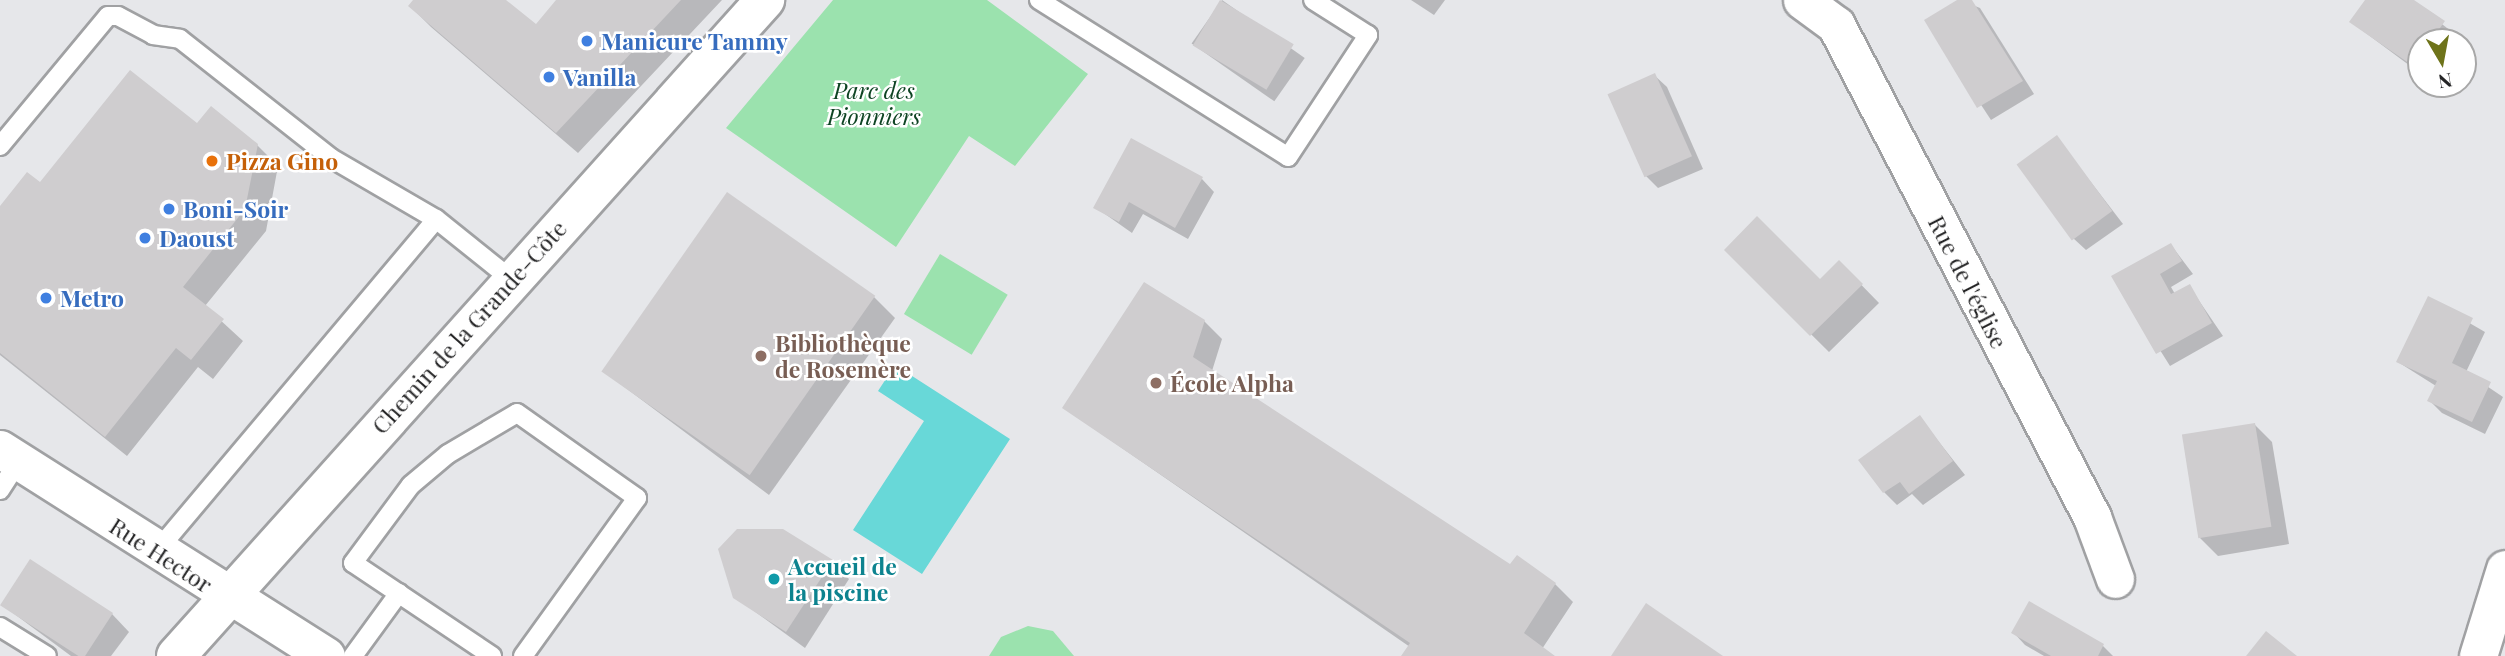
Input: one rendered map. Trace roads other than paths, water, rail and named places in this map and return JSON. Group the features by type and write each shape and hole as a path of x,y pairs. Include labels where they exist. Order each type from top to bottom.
{"main road":[{"name":"Chemin de la Grande-Côte","path":"176,656 512,278 765,0"}],"street":[{"name":"Rue de l'église","path":"1802,0 1836,25 2092,517 2115,579"},
{"name":"Rue Hector","path":"6,467 329,655"},
{"path":"2478,656 2505,569"}],"lane":[{"path":"1039,0 1289,157 1368,35 1314,0"},
{"path":"0,146 108,16 118,16 153,35 180,39 331,158 436,219 512,278"},
{"path":"156,553 436,219"},
{"path":"492,656 353,563 376,527 448,454 517,413 636,498 523,656"},
{"path":"329,655 399,593"},
{"path":"0,627 47,656"}],"water":[{"path":"895,365 1010,439 922,574 853,530 924,421 878,391"}],"place":[{"name":"Manicure Tammy","path":"587,41"},
{"name":"Vanilla","path":"549,77"},
{"name":"Pizza Gino","path":"212,161"},
{"name":"Boni-Soir","path":"169,209"},
{"name":"Daoust","path":"145,238"},
{"name":"Metro","path":"46,298"},
{"name":"Bibliothèque de Rosemère","path":"761,356"},
{"name":"École Alpha","path":"1156,383"},
{"name":"Accueil de la piscine","path":"774,579"}],"park label":[{"name":"Parc des Pionniers","path":"874,103"}]}
